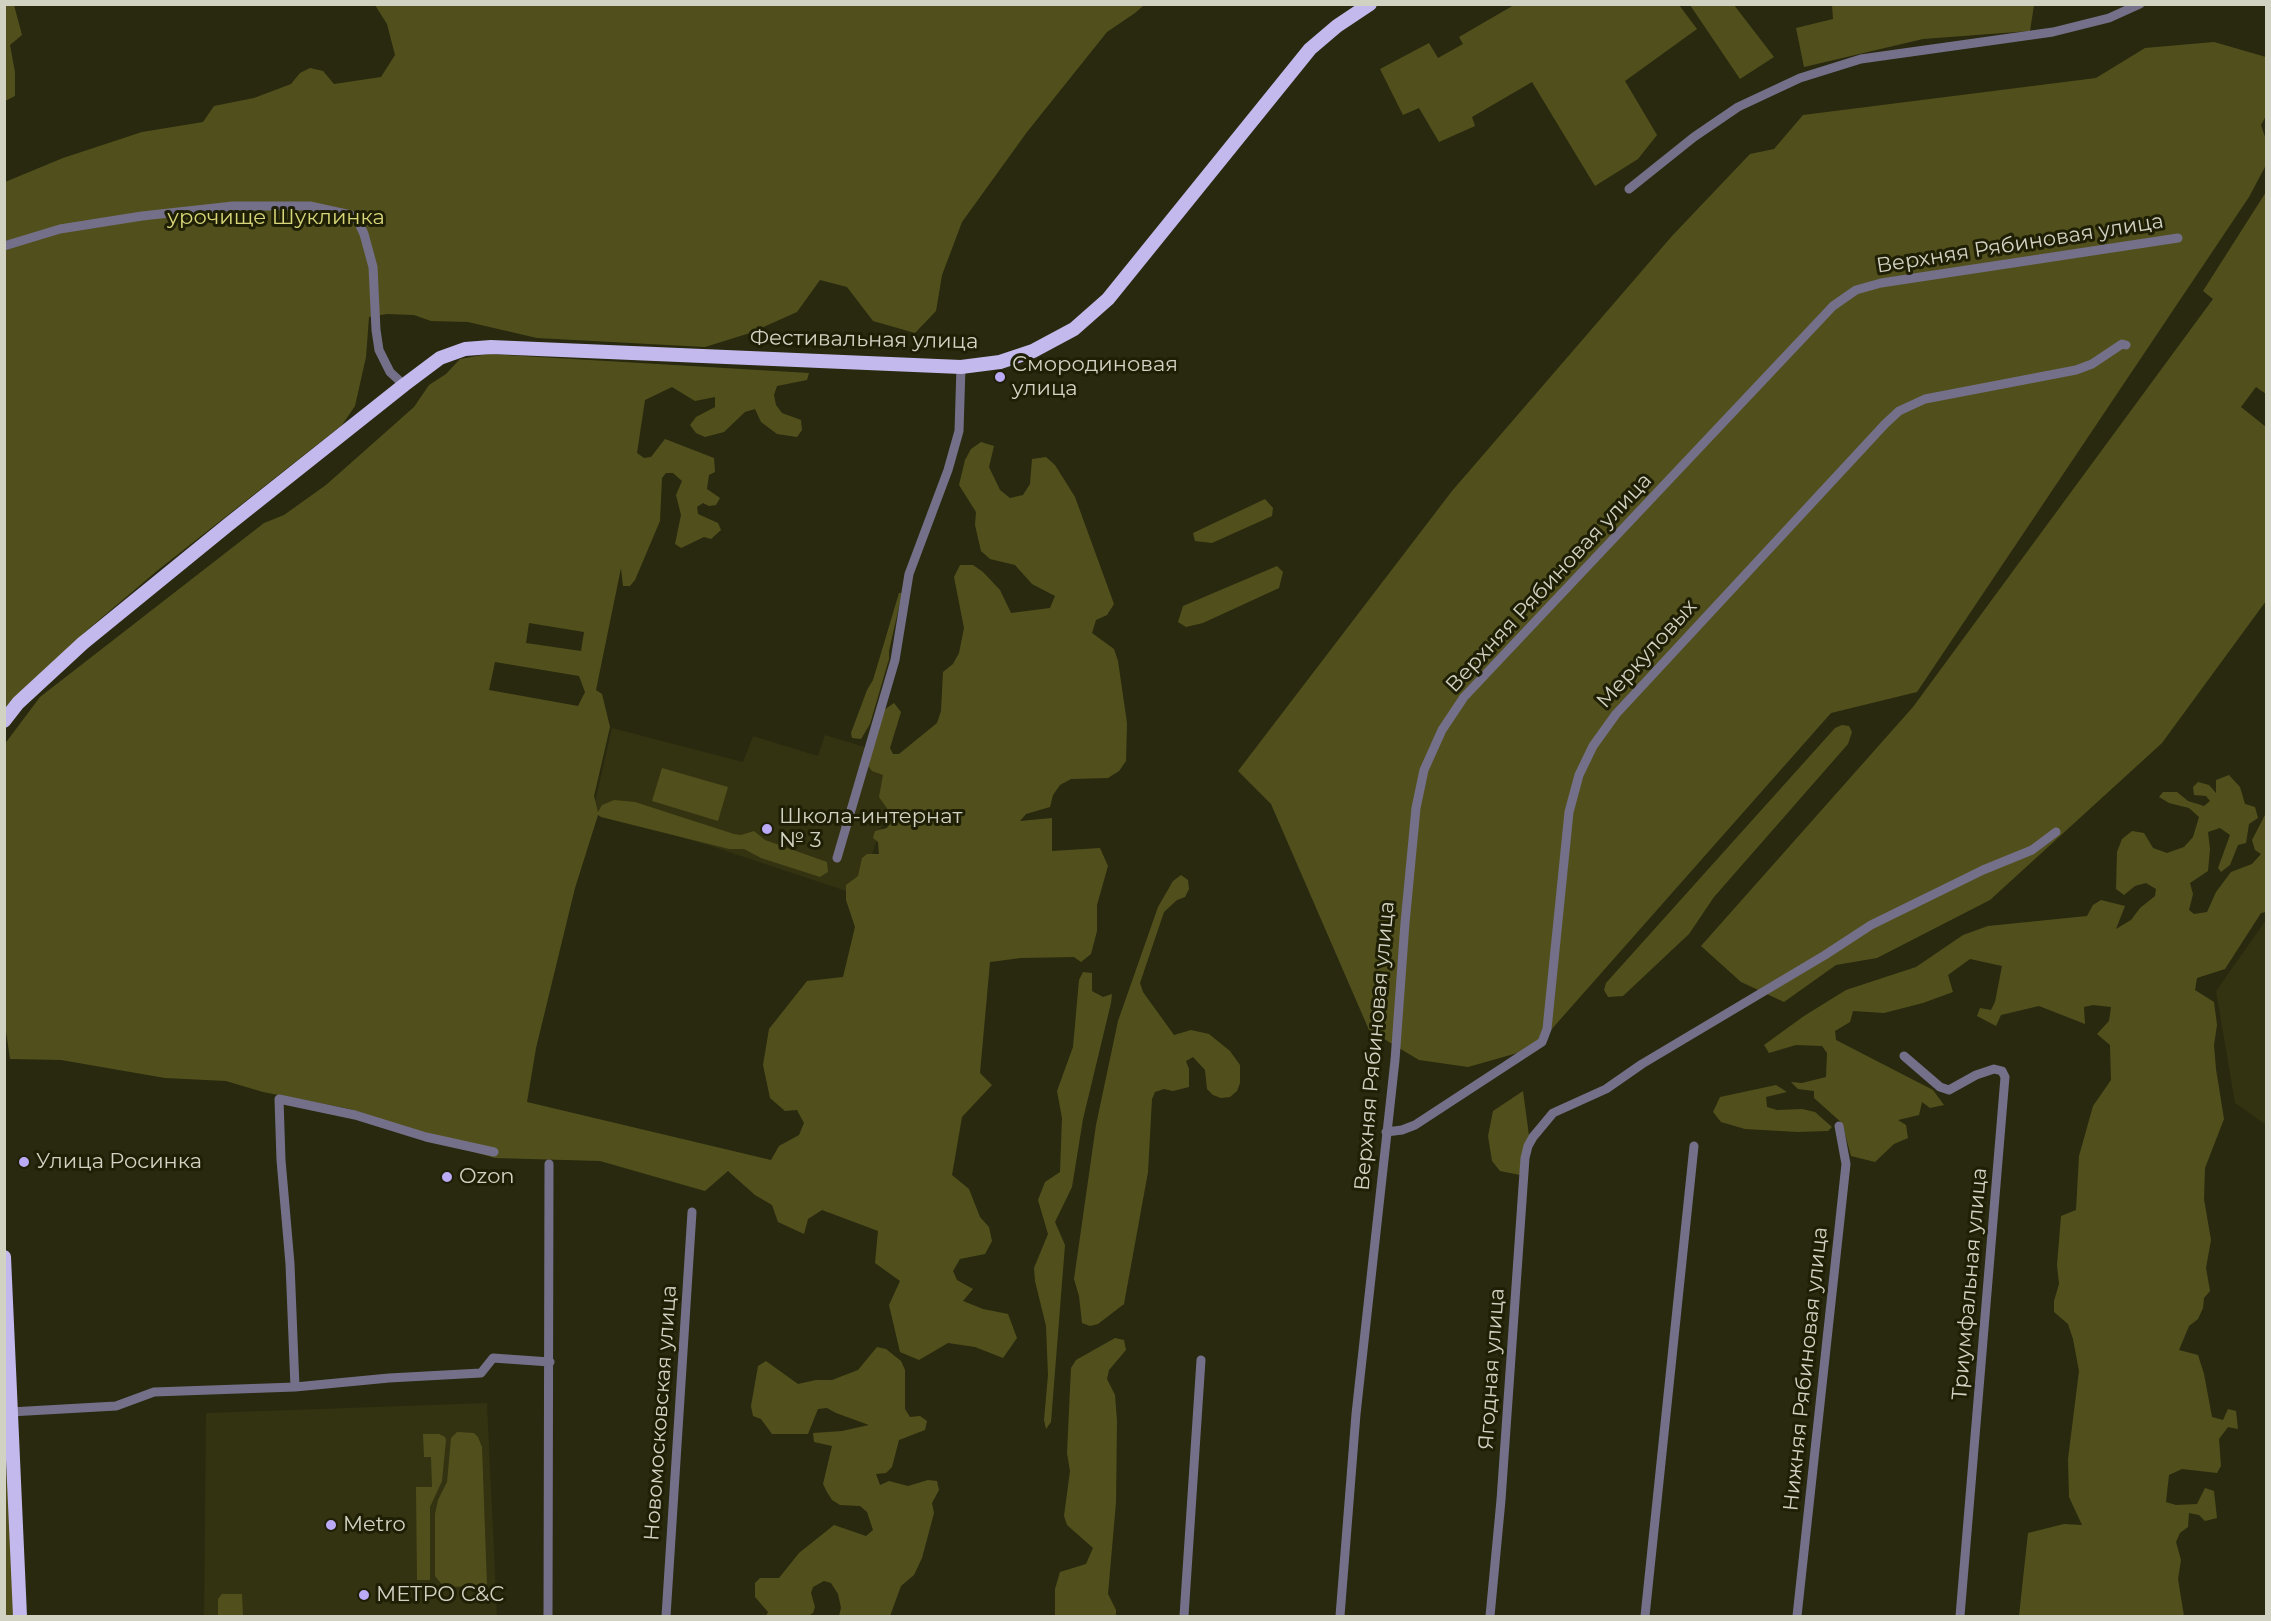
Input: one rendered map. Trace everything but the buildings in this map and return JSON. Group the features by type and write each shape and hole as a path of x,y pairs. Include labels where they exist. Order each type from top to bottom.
{"main road":[{"name":"Фестивальная улица","path":"4,721 18,703 83,643 368,412 441,358 465,349 491,347 961,368 1000,362 1033,351 1074,329 1108,299 1310,49 1336,26 1370,4"},
{"path":"4,1257 20,1617"}],"street":[{"path":"1629,189 1694,137 1738,107 1800,78 1861,59 2054,32 2109,18 2140,4"},
{"path":"4,246 60,229 142,216 233,206 310,207 351,215 358,221 364,234 374,267 379,350 390,372 404,385"},
{"name":"Верхняя Рябиновая улица","path":"1340,1617 1358,1402 1395,1060 1416,808 1424,770 1442,730 1464,697 1833,306 1856,290 1881,283 2178,238"},
{"name":"Меркуловых","path":"1386,1132 1402,1130 1415,1125 1539,1045 1544,1039 1547,1029 1569,812 1579,775 1593,746 1616,714 1885,424 1899,411 1925,399 2076,370 2092,364 2122,344 2126,345"},
{"path":"837,858 895,660 909,574 948,470 959,431 961,368"},
{"name":"Ягодная улица","path":"1490,1617 1501,1500 1525,1158 1528,1146 1540,1128 1553,1113 1605,1089 1642,1064 1825,955 1871,924 1983,870 2032,850 2056,832"},
{"name":"Триумфальная улица","path":"1904,1056 1940,1087 1949,1090 1994,1069 2002,1071 2006,1077 1960,1617"},
{"path":"295,1387 290,1264 281,1160 279,1099 355,1115 426,1137 494,1152"},
{"name":"Нижняя Рябиновая улица","path":"1797,1617 1846,1164 1839,1126"},
{"path":"1645,1617 1694,1146"},
{"path":"548,1617 549,1164"},
{"name":"Новомосковская улица","path":"666,1617 692,1212"},
{"path":"10,1412 116,1406 154,1392 295,1387 389,1378 480,1373 493,1358 550,1362"},
{"path":"1184,1617 1201,1360"}],"shaded area":[{"name":"Школа-интернат № 3","path":"612,728 743,762 753,736 818,756 825,735 905,759 858,895 714,847 593,811"},
{"path":"2266,920 2266,1125 2235,1103 2216,991"},
{"path":"487,1403 497,1616 204,1616 206,1413"}],"green space":[{"path":"5,4 14,5 22,35 10,45 15,72 15,96 5,101"},
{"name":"урочище Шуклинка","path":"375,5 1144,5 1107,32 1027,132 962,222 942,275 936,311 915,333 873,321 847,287 820,280 797,312 750,333 705,347 537,338 468,322 431,321 414,315 387,314 369,317 366,357 355,406 342,425 158,570 86,631 18,699 5,717 5,182 63,158 142,132 203,122 214,106 254,98 291,84 300,73 310,68 323,71 334,84 381,77 395,55 387,24"},
{"path":"1514,5 1679,5 1697,29 1625,81 1657,135 1638,159 1595,186 1532,82 1472,117 1475,126 1439,142 1419,108 1403,115 1380,69 1429,43 1438,58 1463,44 1459,37"},
{"path":"1690,5 1734,5 1774,57 1740,79"},
{"path":"1832,5 2034,5 2030,31 1923,39 1804,67 1796,28 1833,19"},
{"path":"2214,42 2266,57 2266,116 2261,125 2266,140 2266,165 2249,197 1917,692 1831,713 1535,1048 1468,1067 1419,1060 1369,1030 1271,804 1238,771 1452,491 1672,236 1750,154 1774,149 1803,115 2096,78 2145,48"},
{"path":"2266,192 2266,394 2256,387 2241,407 2266,427 2266,601 2162,743 1990,900 1877,958 1836,965 1784,1002 1741,982 1701,946 1913,707 2213,299 2203,291"},
{"path":"488,354 809,373 807,380 777,386 774,395 776,405 782,413 801,420 802,430 797,437 777,434 761,422 755,409 745,412 724,432 705,437 696,433 690,425 696,417 715,407 715,397 695,401 672,387 645,400 637,453 644,458 651,457 665,439 714,458 715,472 709,475 707,489 720,498 716,505 709,506 703,503 697,507 698,514 718,523 721,530 711,539 704,537 681,548 675,544 681,515 676,495 682,481 673,473 666,473 662,478 660,521 635,580 630,586 623,586 621,568 596,690 602,694 610,727 594,796 598,812 602,805 614,800 635,802 734,834 741,835 754,831 765,840 827,862 828,872 820,877 761,858 744,849 729,849 598,815 575,888 536,1048 527,1102 771,1160 779,1146 799,1135 804,1123 797,1110 785,1111 770,1098 763,1065 769,1029 807,981 843,977 855,927 846,900 846,885 858,876 862,858 867,854 879,854 878,842 873,838 875,831 887,828 893,817 879,797 883,775 872,771 868,766 884,710 894,703 901,712 890,748 893,754 899,754 937,723 941,711 943,672 953,664 959,653 964,628 954,577 960,565 973,565 983,572 1000,590 1011,613 1050,608 1055,596 1032,584 1015,565 990,559 981,551 975,525 976,512 959,485 965,460 971,449 981,442 994,446 989,467 1000,490 1010,498 1023,495 1030,484 1032,459 1046,457 1055,465 1075,497 1114,604 1107,615 1096,620 1092,633 1114,649 1118,661 1127,723 1126,761 1119,771 1108,778 1071,779 1060,785 1053,795 1050,807 1026,814 1020,821 1052,818 1052,851 1100,848 1108,866 1097,905 1097,931 1091,954 1081,962 1074,957 1021,958 990,962 980,1073 992,1085 962,1117 952,1175 969,1189 980,1217 989,1227 992,1241 985,1254 960,1259 953,1271 957,1280 973,1289 963,1301 983,1309 1008,1314 1017,1338 1003,1358 975,1347 948,1343 919,1360 900,1352 889,1305 900,1281 875,1263 878,1231 822,1210 808,1219 804,1234 778,1222 772,1205 755,1195 728,1171 705,1191 600,1161 495,1158 350,1109 263,1092 226,1081 165,1078 61,1060 10,1059 4,1017 4,745 40,697 264,523 284,515 326,485 414,407 429,385 446,374 460,359","holes":["529,623 584,632 581,651 526,643","495,662 579,676 585,692 578,706 489,690"]},
{"path":"1265,499 1273,508 1272,516 1212,543 1195,541 1193,533"},
{"path":"1277,566 1283,572 1279,588 1203,623 1186,627 1178,622 1183,606"},
{"path":"899,593 902,593 889,659 870,724 861,739 852,738 851,733 873,680"},
{"path":"1842,725 1849,726 1852,732 1848,744 1714,897 1689,934 1623,996 1608,997 1604,990 1606,983 1835,728"},
{"path":"662,768 728,787 718,821 652,801"},
{"path":"2229,775 2240,787 2245,804 2255,807 2258,818 2249,824 2246,843 2238,845 2230,865 2221,872 2218,868 2230,835 2220,828 2208,832 2210,849 2208,871 2190,883 2193,894 2189,910 2194,914 2207,912 2216,892 2231,872 2252,864 2261,854 2255,850 2252,840 2266,813 2266,912 2261,913 2225,969 2197,978 2195,990 2214,1002 2217,1025 2214,1045 2216,1069 2224,1119 2205,1168 2204,1199 2211,1240 2206,1268 2210,1291 2204,1298 2198,1319 2189,1326 2179,1350 2198,1355 2212,1417 2223,1420 2228,1409 2236,1411 2238,1429 2228,1427 2219,1439 2221,1466 2217,1473 2182,1469 2169,1475 2166,1502 2176,1505 2197,1504 2205,1488 2214,1491 2217,1518 2205,1521 2199,1515 2189,1513 2188,1527 2180,1533 2176,1542 2181,1560 2178,1579 2184,1616 2019,1616 2028,1533 2064,1524 2082,1525 2069,1497 2068,1459 2079,1371 2068,1324 2054,1312 2054,1301 2059,1284 2057,1265 2061,1216 2076,1210 2079,1156 2093,1106 2111,1080 2110,1045 2097,1034 2109,1021 2111,1007 2093,1005 2084,1007 2085,1024 2039,1006 2001,1015 1996,1026 1977,1016 1980,1008 1991,1010 1995,1002 2002,966 1970,959 1948,975 1953,992 1884,1013 1853,1011 1850,1022 1835,1031 1836,1040 1933,1090 1944,1105 1930,1108 1922,1102 1919,1115 1898,1120 1906,1125 1908,1138 1894,1144 1875,1162 1851,1156 1842,1123 1814,1098 1814,1091 1798,1089 1791,1082 1802,1083 1826,1077 1827,1053 1822,1046 1796,1045 1769,1053 1764,1045 1804,1016 1846,990 1916,967 1963,935 1988,926 2087,916 2093,905 2101,900 2125,906 2116,929 2131,920 2140,908 2155,896 2156,889 2146,883 2135,886 2124,895 2116,889 2117,852 2122,839 2132,831 2144,833 2153,848 2167,853 2184,847 2193,837 2199,817 2189,808 2169,803 2159,797 2163,792 2177,792 2188,801 2204,806 2210,801 2206,796 2194,795 2193,787 2198,782 2209,785 2216,793 2216,780"},
{"path":"1181,875 1188,880 1189,889 1185,897 1177,900 1164,912 1140,983 1143,992 1174,1035 1191,1030 1209,1034 1230,1051 1240,1065 1240,1083 1237,1091 1230,1097 1221,1098 1213,1095 1207,1089 1205,1070 1193,1057 1186,1061 1189,1069 1189,1087 1155,1092 1152,1099 1148,1172 1124,1304 1098,1324 1090,1326 1082,1323 1079,1296 1074,1279 1096,1125 1118,1021 1158,907 1173,881"},
{"path":"1083,972 1092,973 1092,991 1103,997 1112,994 1083,1119 1072,1187 1055,1222 1065,1245 1051,1422 1046,1429 1044,1420 1048,1375 1046,1326 1034,1268 1048,1234 1038,1200 1045,1182 1060,1172 1062,1118 1057,1091 1073,1047 1079,980"},
{"path":"1776,1085 1787,1092 1766,1097 1767,1107 1777,1110 1802,1109 1815,1112 1832,1127 1828,1131 1798,1132 1745,1129 1721,1122 1713,1112 1720,1097"},
{"path":"1523,1091 1530,1143 1520,1175 1500,1171 1492,1161 1488,1136 1493,1111"},
{"path":"1115,1338 1124,1340 1126,1350 1109,1370 1107,1379 1115,1395 1117,1421 1116,1502 1108,1594 1116,1610 1116,1616 1055,1616 1055,1589 1060,1572 1086,1564 1093,1548 1067,1525 1064,1516 1070,1471 1067,1453 1071,1368 1076,1360"},
{"path":"877,1347 886,1349 901,1361 905,1370 905,1409 910,1417 920,1416 927,1421 925,1430 899,1440 892,1467 886,1473 876,1474 880,1485 889,1481 908,1486 928,1480 937,1481 939,1490 932,1503 934,1513 922,1558 914,1575 901,1586 890,1616 839,1616 841,1608 838,1594 831,1583 824,1581 813,1587 811,1593 815,1607 813,1613 808,1616 766,1616 768,1612 755,1597 755,1583 760,1578 779,1578 799,1553 834,1525 866,1536 873,1530 867,1512 860,1506 840,1505 832,1500 827,1492 823,1484 832,1446 814,1442 813,1433 842,1431 869,1425 827,1408 818,1409 808,1434 772,1434 761,1419 753,1416 751,1406 758,1366 766,1361 798,1384 816,1380 832,1380 858,1370"},
{"path":"5,1426 10,1426 18,1616 5,1616"},
{"path":"457,1432 474,1433 482,1447 487,1586 444,1587 435,1576 435,1514 438,1500 447,1482 451,1438"},
{"path":"423,1434 439,1434 446,1440 442,1481 430,1507 430,1580 417,1580 416,1487 432,1487 431,1457 424,1457"},
{"path":"222,1594 242,1594 243,1616 218,1616 218,1599"}],"place":[{"name":"Смородиновая улица","path":"1000,377"},
{"name":"Школа-интернат № 3","path":"767,829"},
{"name":"Улица Росинка","path":"24,1162"},
{"name":"Ozon","path":"447,1177"},
{"name":"Metro","path":"331,1525"},
{"name":"МЕТРО С&С","path":"364,1595"}]}
